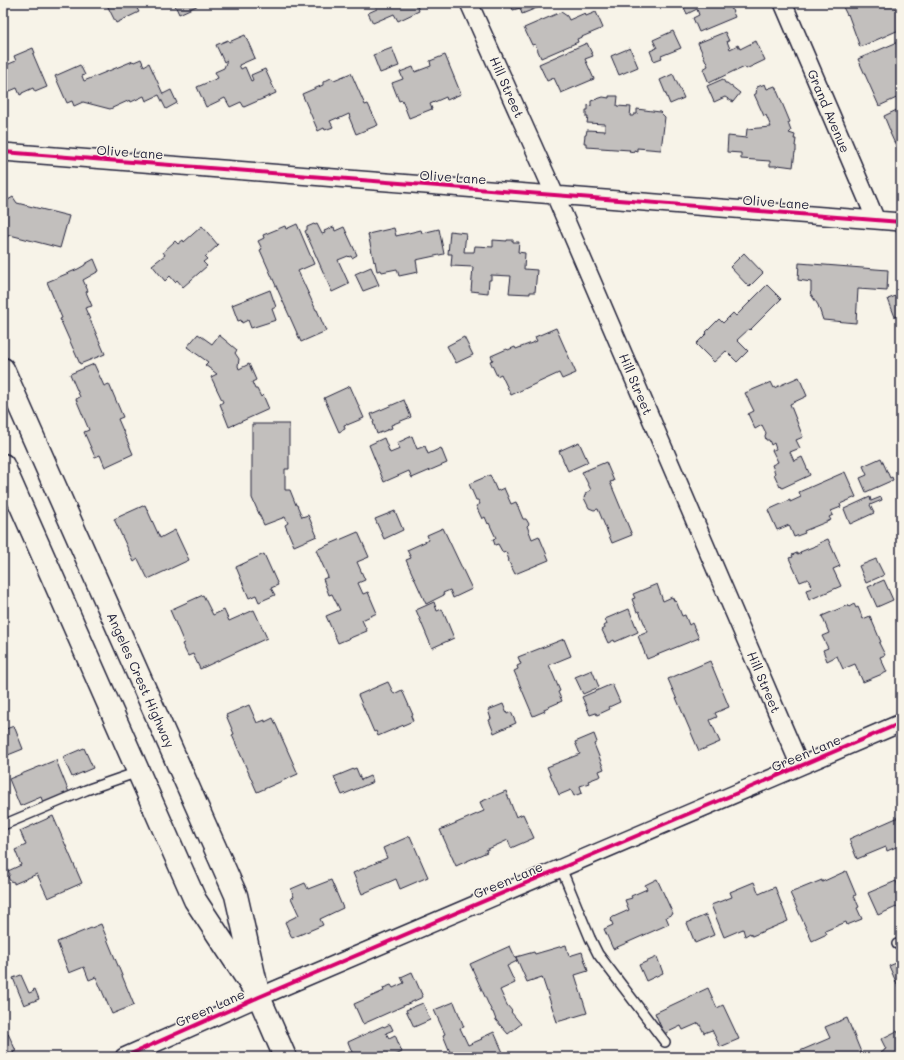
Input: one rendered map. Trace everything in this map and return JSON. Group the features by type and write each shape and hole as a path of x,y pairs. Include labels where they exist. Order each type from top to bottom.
{"main road":[{"name":"Angeles Crest Highway","path":"3,369 236,895 259,997"},
{"name":"Angeles Crest Highway","path":"3,465 195,900 259,997 285,1057"}],"street":[{"name":"Hill Street","path":"469,3 555,195 800,766"},
{"name":"Grand Avenue","path":"782,3 876,220"},
{"name":"Olive Lane","path":"3,152 901,222"},
{"name":"Green Lane","path":"124,1057 259,997 901,723"}],"lane":[{"path":"3,826 86,790 138,772"},
{"path":"561,868 598,954 665,1042"}],"building":[{"path":"106,3 134,3 139,12 116,23"},
{"path":"174,3 203,3 179,14"},
{"path":"374,3 416,3 419,11 398,21 394,14 373,23 368,13 377,9"},
{"path":"510,3 549,3 522,14 520,8 513,10"},
{"path":"682,3 729,3 735,17 699,32 693,18 699,15 697,9 687,14"},
{"path":"841,3 897,3 901,12 901,28 860,47 848,14 847,15"},
{"path":"561,12 567,16 569,20 585,13 586,16 596,12 603,28 577,39 578,42 541,58 535,44 532,45 524,28"},
{"path":"673,31 681,48 661,56 662,58 654,61 650,51 657,48 653,40"},
{"path":"725,32 729,41 727,41 730,49 738,45 740,49 756,41 765,60 746,69 745,67 736,70 709,83 703,69 708,66 698,43"},
{"path":"245,35 255,58 239,65 241,69 245,67 251,81 253,80 251,75 265,69 276,93 244,107 241,102 230,107 225,98 206,107 197,87 218,78 215,72 224,68 227,60 224,62 216,45 228,40 229,42"},
{"path":"900,41 901,96 879,106 858,59"},
{"path":"587,43 593,56 585,59 594,79 561,93 554,78 547,81 539,64"},
{"path":"33,48 35,53 33,54 47,87 35,92 33,88 20,95 17,88 3,94 4,66 16,61 14,56"},
{"path":"392,48 399,66 380,73 373,55"},
{"path":"630,48 638,67 619,75 611,56"},
{"path":"445,55 461,94 447,100 446,97 430,104 432,109 409,118 402,100 399,101 392,83 403,79 400,72 413,67 415,72 431,66 430,61"},
{"path":"141,59 144,66 149,63 163,94 171,90 177,103 166,109 159,95 146,101 144,96 131,102 130,100 110,109 83,102 74,106 72,101 67,103 55,76 80,65 85,75 82,76 84,81"},
{"path":"351,73 365,105 368,104 378,125 356,134 349,114 330,121 333,127 325,130 324,128 318,131 302,94 323,85 323,82 331,78 334,80"},
{"path":"673,74 684,98 670,104 660,80"},
{"path":"723,79 725,83 740,93 733,102 725,97 714,102 707,86"},
{"path":"765,84 767,89 775,86 790,122 788,123 791,131 789,133 795,135 794,139 796,139 796,152 793,167 778,165 770,166 770,161 741,159 741,153 727,152 728,136 746,138 747,129 771,127 754,94 756,94 757,87"},
{"path":"609,96 618,96 617,106 631,107 630,116 637,114 637,109 660,112 665,117 661,150 637,148 637,151 634,150 634,152 629,151 630,150 586,147 586,143 584,143 587,130 605,131 605,124 587,123 588,117 586,117 586,110 588,110 588,105 591,106 591,101 603,97 609,98"},
{"path":"901,108 901,144 896,146 884,116"},
{"path":"13,197 17,203 69,216 60,248 10,235 3,239 3,203"},
{"path":"297,224 314,264 298,271 326,331 301,342 260,250 262,249 258,241 264,238 263,235 285,226 286,229"},
{"path":"317,224 322,234 325,233 324,231 334,227 335,231 344,227 357,255 352,258 351,256 348,256 338,260 349,284 332,292 305,231 307,230 307,227"},
{"path":"202,226 218,245 205,257 207,259 203,262 207,266 183,287 177,280 175,282 170,276 165,281 152,265 165,255 163,252 175,241 178,244 183,240 184,242"},
{"path":"394,228 396,236 421,230 422,233 439,229 444,254 416,260 418,272 399,276 397,269 382,272 381,270 377,271 368,234"},
{"path":"450,231 466,233 464,252 474,252 475,246 493,247 493,240 513,240 513,242 519,242 518,252 525,253 524,269 537,270 535,292 530,292 530,294 509,293 511,276 491,275 488,293 471,291 473,267 451,266 452,254 448,254"},
{"path":"744,253 763,273 749,287 730,267"},
{"path":"94,259 99,271 83,280 92,306 85,308 105,354 80,364 60,319 62,318 47,282 78,269"},
{"path":"799,263 888,270 887,291 858,289 856,323 823,320 818,305 810,293 811,282 798,280"},
{"path":"371,267 379,285 363,291 355,274"},
{"path":"767,285 781,299 750,330 749,329 737,340 748,351 737,362 726,351 714,362 696,344 719,319 723,323 733,313 736,316"},
{"path":"270,290 276,307 272,309 276,320 251,328 248,320 242,323 241,320 238,321 232,305"},
{"path":"901,294 901,315 895,317 888,299"},
{"path":"556,328 576,373 562,379 559,373 511,395 501,374 497,376 490,361 493,360 491,356 507,349 508,350 515,347 516,349 537,341 535,337"},
{"path":"198,334 212,344 219,335 237,350 235,353 239,359 239,369 249,364 256,380 252,382 255,389 257,389 261,397 263,395 269,409 229,427 220,404 223,402 211,377 217,374 205,365 208,362 187,347"},
{"path":"464,337 473,355 456,363 447,346"},
{"path":"94,364 104,386 109,384 123,417 118,419 133,454 105,467 100,455 95,457 84,432 89,430 76,399 80,397 70,374"},
{"path":"799,377 807,396 790,404 803,437 796,440 800,448 790,452 794,461 802,457 810,475 782,488 781,486 780,487 774,474 772,465 778,462 772,450 776,449 774,443 771,445 769,440 766,440 766,433 762,425 755,429 748,414 754,411 745,393 771,382 774,388"},
{"path":"350,386 364,418 344,425 345,429 339,432 324,398"},
{"path":"404,400 411,417 391,425 392,428 377,434 371,414"},
{"path":"252,424 289,424 289,469 285,469 285,490 290,490 302,517 308,515 317,536 294,546 285,525 288,523 285,517 264,525 252,498"},
{"path":"412,436 417,449 425,446 428,454 441,448 447,463 412,478 409,471 384,482 369,445 384,438 390,453 400,449 397,443"},
{"path":"579,442 588,462 568,471 559,451"},
{"path":"881,458 890,478 892,477 893,480 866,492 860,478 867,475 863,466"},
{"path":"606,462 614,481 610,482 632,535 612,543 598,509 594,510 589,508 584,498 586,493 591,490 582,472"},
{"path":"845,472 856,497 840,504 841,507 831,511 833,515 829,517 831,520 804,531 805,533 794,537 789,525 777,530 768,510 790,500 790,502 801,497 799,492"},
{"path":"490,475 497,491 504,488 511,504 516,502 523,519 526,519 529,524 527,526 532,539 539,536 549,560 515,574 506,552 503,553 498,544 495,545 493,539 496,538 485,517 482,519 476,506 480,504 478,500 476,500 469,484"},
{"path":"870,497 871,501 881,497 882,500 870,505 874,513 850,524 844,509"},
{"path":"145,505 160,538 175,530 189,560 148,579 138,559 134,562 114,519"},
{"path":"395,511 403,530 384,539 375,519"},
{"path":"443,528 472,589 453,598 450,590 443,593 444,595 426,604 406,560 411,558 407,550 429,540 427,535"},
{"path":"358,532 369,557 357,562 365,580 358,583 363,594 368,592 377,613 362,620 367,631 338,643 326,616 340,610 332,594 329,595 323,579 328,577 316,550"},
{"path":"828,539 840,566 833,569 841,586 809,600 806,590 812,588 808,579 800,582 789,558 793,557 792,555 797,553 797,555 801,553 800,552"},
{"path":"264,554 278,585 271,588 275,595 259,602 256,595 249,598 236,567"},
{"path":"876,559 884,575 866,583 859,566"},
{"path":"884,580 893,600 877,607 868,587"},
{"path":"657,584 663,601 672,597 675,602 676,601 682,616 685,615 689,625 692,623 699,638 647,659 638,636 648,632 632,599 635,598 633,594"},
{"path":"203,595 213,615 224,610 229,621 254,610 267,638 200,669 193,654 188,656 182,644 184,643 170,610"},
{"path":"434,602 437,611 442,609 454,638 432,648 416,610"},
{"path":"854,604 856,608 858,607 863,619 870,616 881,642 879,643 885,655 880,657 887,672 863,682 855,664 843,669 837,656 827,661 823,650 828,648 822,636 829,633 822,616"},
{"path":"629,609 638,632 615,642 614,640 608,643 602,630 607,624 605,619"},
{"path":"564,639 571,656 549,665 560,691 558,692 562,701 533,716 514,671 518,669 517,666 521,664 518,657"},
{"path":"710,661 729,707 715,713 717,717 710,720 720,742 699,751 668,679"},
{"path":"592,670 599,687 583,694 575,677"},
{"path":"388,682 394,694 402,690 413,715 411,716 413,721 378,736 376,731 374,732 358,695"},
{"path":"612,684 620,702 597,715 596,713 590,715 582,697"},
{"path":"503,704 507,714 511,712 516,723 494,733 489,720 491,719 488,710"},
{"path":"249,705 257,723 265,720 265,722 273,718 298,774 257,792 232,735 234,734 226,715"},
{"path":"14,726 23,749 3,757 3,730"},
{"path":"594,734 597,742 594,744 604,769 599,771 601,776 580,786 582,793 574,796 571,790 559,795 547,767 580,754 575,742"},
{"path":"84,748 93,768 72,777 63,757"},
{"path":"56,760 70,795 44,805 41,797 20,806 9,779"},
{"path":"356,768 361,780 370,776 373,782 342,795 334,777"},
{"path":"506,791 516,817 523,814 534,838 511,848 508,840 486,850 487,852 456,866 440,830 484,811 480,802"},
{"path":"53,816 82,883 48,898 37,874 14,884 14,882 10,881 8,877 10,874 8,871 21,865 15,850 26,845 20,831"},
{"path":"901,816 901,845 887,851 886,847 857,859 849,839"},
{"path":"410,836 428,877 400,889 396,879 362,894 353,873 387,858 383,848"},
{"path":"846,871 856,895 854,896 859,907 857,908 862,919 847,925 846,922 825,931 827,934 812,941 790,893 822,880 822,882"},
{"path":"657,879 673,914 666,917 669,924 613,949 604,929 613,925 611,918 629,910 625,900 632,898 631,896 647,889 645,885"},
{"path":"331,880 343,908 320,919 323,925 292,938 285,922 299,915 291,898 294,897 291,889 305,883 308,889"},
{"path":"896,881 901,893 901,905 878,915 868,893"},
{"path":"754,882 759,894 775,887 788,921 752,936 750,933 745,936 743,929 724,937 711,905 732,897 730,892"},
{"path":"706,915 714,935 695,943 687,923"},
{"path":"101,924 134,1005 112,1014 96,977 89,980 84,967 69,973 57,942"},
{"path":"566,945 569,956 582,952 588,971 575,975 587,1013 557,1022 542,977 527,982 516,957 534,952 535,954"},
{"path":"510,946 517,961 507,966 515,983 500,990 507,1005 512,1011 511,1012 521,1024 508,1034 496,1020 470,964"},
{"path":"657,957 663,973 646,981 639,965"},
{"path":"901,961 901,993 889,966"},
{"path":"412,972 423,997 363,1024 354,1004 384,991 383,988 391,985 393,988 404,983 401,977"},
{"path":"21,975 29,993 35,989 39,999 24,1005 13,978"},
{"path":"708,988 717,1008 723,1005 739,1039 720,1047 712,1030 704,1033 699,1023 683,1030 681,1026 664,1034 655,1013"},
{"path":"454,1002 464,1027 460,1028 468,1045 494,1032 505,1057 452,1057 443,1035 445,1034 434,1010"},
{"path":"423,1003 430,1020 414,1027 406,1010"},
{"path":"847,1018 863,1057 786,1057 830,1038 825,1027"},
{"path":"390,1024 393,1030 386,1033 389,1038 395,1035 402,1052 392,1057 354,1057 348,1042"},
{"path":"6,1029 16,1051 13,1052 15,1057 3,1057 3,1031"},
{"path":"897,1031 901,1038 901,1057 882,1057 880,1053 886,1049 881,1039"}],"cycle path":[{"path":"3,152 901,222"},
{"path":"124,1057 259,997 901,723"}]}
